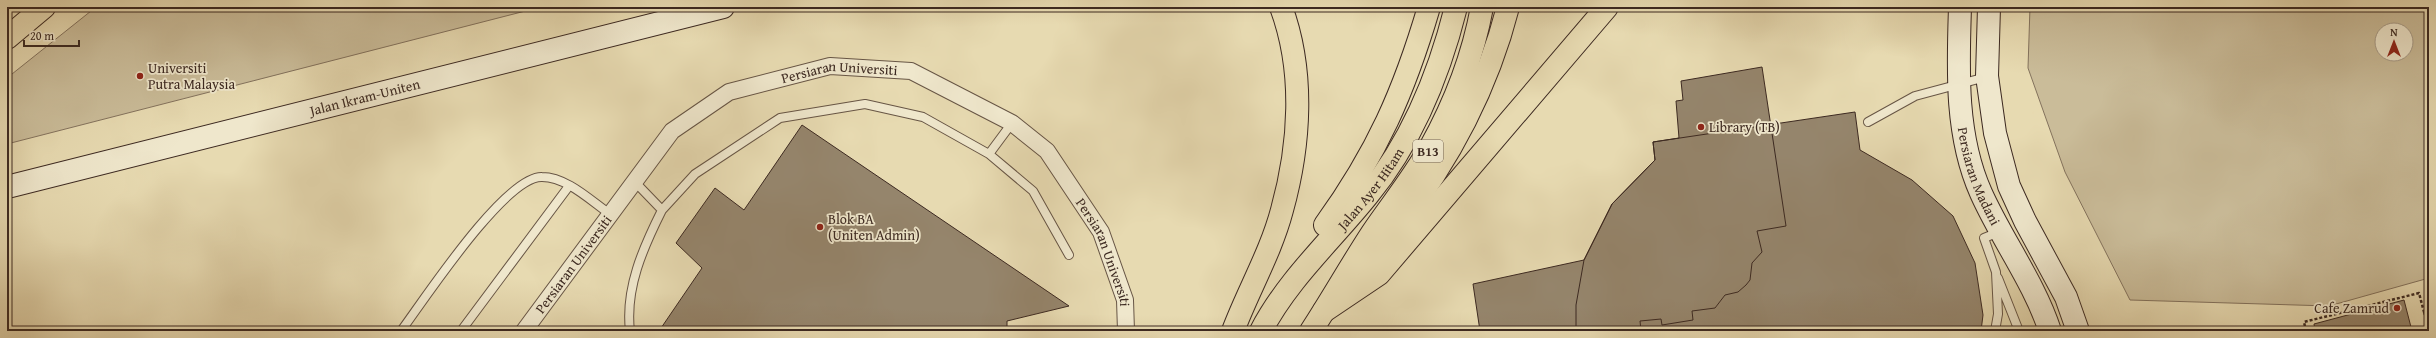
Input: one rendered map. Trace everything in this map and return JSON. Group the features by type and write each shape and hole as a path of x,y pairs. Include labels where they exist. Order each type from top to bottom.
{"main road":[{"path":"7,38 44,7"},
{"name":"Jalan Ikram-Uniten","path":"7,187 723,7"},
{"path":"1311,261 1317,236 1353,186 1383,133 1406,83 1429,7"},
{"name":"Jalan Ayer Hitam","path":"1261,331 1289,288 1369,194 1402,147 1425,102 1446,48 1456,7"},
{"name":"Jalan Ayer Hitam","path":"1311,331 1344,282 1372,234 1430,148 1451,104 1464,71 1482,7"},
{"path":"1344,282 1368,263 1426,189 1449,152 1472,107 1500,35 1508,7"},
{"path":"1324,311 1379,274 1607,7"},
{"name":"Persiaran Madani","path":"1960,7 1958,83 1966,144 1980,191 2000,232 2042,307 2050,331"},
{"name":"Persiaran Madani","path":"1989,7 1987,76 1995,133 2009,186 2025,221 2066,297 2078,331"},
{"path":"1233,331 1263,262 1282,211 1294,153 1297,92 1294,55 1282,10"},
{"path":"2000,232 2025,221"}],"street":[{"name":"Persiaran Universiti","path":"524,331 672,130 729,92 830,66 911,71 1012,123 1047,151 1101,232 1125,300 1126,331"}],"lane":[{"path":"1868,122 1915,96 1987,76"},
{"path":"630,331 628,311 641,253 662,210 695,174 780,118 865,104 923,117 989,154 1033,191 1069,255"},
{"path":"989,154 1012,123"},
{"path":"401,331 479,226 529,179 540,177 551,178 569,186 610,214"},
{"path":"634,182 662,210"},
{"path":"461,331 569,186"},
{"path":"2000,232 1984,238 2019,331"},
{"path":"1995,331 1998,314 1996,272"}],"path":[{"path":"2306,331 2304,322 2419,294 2429,328"},
{"path":"2424,312 2429,312"}],"shaded area":[{"name":"Universiti Putra Malaysia","path":"96,7 541,7 7,144 7,78"},
{"path":"2030,7 2429,7 2429,278 2329,306 2130,300 2065,172 2028,68"}],"building":[{"path":"1762,67 1786,226 1757,231 1762,252 1752,263 1750,280 1746,285 1738,292 1725,295 1715,308 1692,311 1693,320 1662,325 1661,319 1640,321 1641,331 1480,331 1473,284 1584,260 1612,204 1655,160 1653,142 1679,138 1676,101 1683,100 1681,81"},
{"path":"1855,112 1860,150 1912,180 1953,216 1975,263 1983,315 1981,331 1576,331 1576,305 1584,260 1612,204 1655,160 1653,142"},
{"name":"Blok BA (Uniten Admin)","path":"802,125 1069,306 1007,321 1007,331 659,331 702,268 676,243 715,188 744,210"},
{"path":"2404,300 2412,331 2315,331 2314,324"}],"place":[{"name":"Universiti Putra Malaysia","path":"140,76"},
{"name":"Library (TB)","path":"1701,127"},
{"name":"Blok BA (Uniten Admin)","path":"820,227"},
{"name":"Cafe Zamrud","path":"2397,308"}]}
